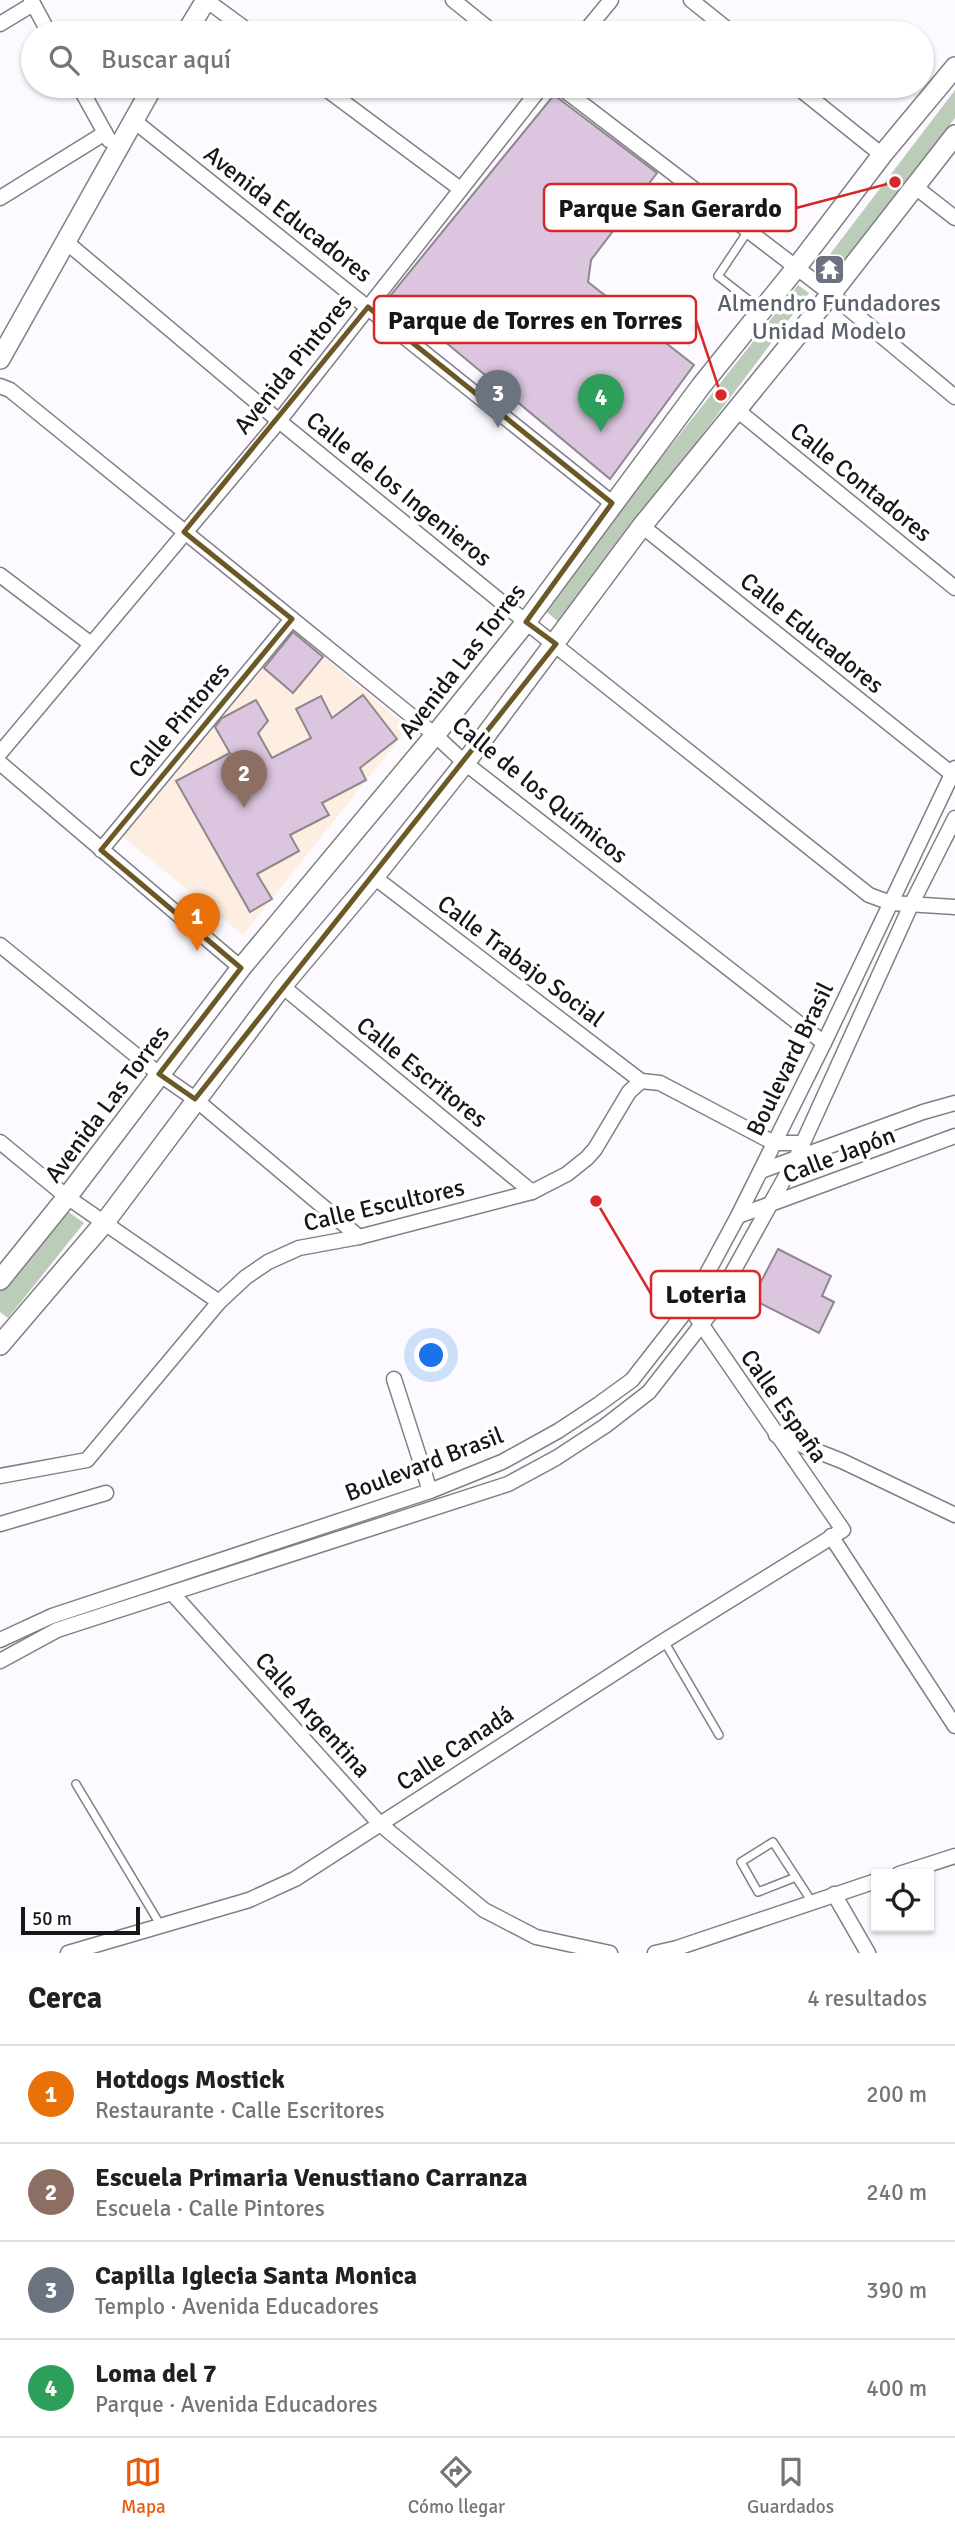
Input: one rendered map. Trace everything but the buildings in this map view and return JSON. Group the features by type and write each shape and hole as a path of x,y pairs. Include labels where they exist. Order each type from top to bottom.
{"main road":[{"path":"193,21 206,0"},
{"name":"Avenida Las Torres","path":"934,92 955,67"},
{"path":"0,359 146,98"},
{"name":"Avenida Las Torres","path":"0,1280 67,1197 240,968 526,622 701,386 929,98"},
{"path":"2,1340 105,1222 282,986 465,763 642,527 831,294 955,135"}],"street":[{"path":"206,0 235,21"},
{"path":"453,0 479,21"},
{"path":"594,21 611,0"},
{"path":"691,0 717,21"},
{"path":"0,24 32,2 42,21"},
{"path":"86,98 115,152"},
{"path":"337,98 459,188"},
{"name":"Avenida Pintores","path":"184,531 279,421 459,188 532,98"},
{"path":"575,98 831,294 955,397"},
{"path":"811,98 882,155"},
{"name":"Avenida Educadores","path":"132,120 612,503"},
{"path":"0,198 105,133"},
{"path":"914,187 955,218"},
{"name":"Calle de los Ingenieros","path":"65,241 279,421 526,622 869,895 891,903 955,906"},
{"name":"Calle de los Químicos","path":"0,386 10,390 184,531 435,735 465,763 824,1043"},
{"name":"Calle Contadores","path":"737,410 955,589"},
{"name":"Calle Educadores","path":"642,527 954,771"},
{"path":"0,753 184,531"},
{"path":"0,575 91,644"},
{"name":"Calle Pintores","path":"101,850 292,619"},
{"path":"0,763 240,968"},
{"name":"Boulevard Brasil","path":"0,1640 52,1616 430,1491 502,1462 600,1404 632,1380 689,1307 738,1216 954,771"},
{"name":"Boulevard Brasil","path":"0,1661 57,1630 508,1484 556,1458 605,1426 649,1392 701,1325 730,1281 800,1149 911,905 955,818"},
{"name":"Calle Trabajo Social","path":"374,877 641,1082"},
{"path":"0,945 159,1074 195,1099 359,1237"},
{"name":"Calle Escritores","path":"282,986 532,1192"},
{"path":"641,1082 660,1083 774,1143 800,1149"},
{"name":"Calle Escultores","path":"0,1476 87,1460 219,1301 268,1262 299,1248 359,1237 532,1192 567,1174 587,1158 629,1092 641,1082"},
{"name":"Calle Japón","path":"761,1171 800,1149 955,1103"},
{"name":"Calle Japón","path":"738,1216 955,1136"},
{"path":"0,1142 67,1197 219,1301"},
{"name":"Calle España","path":"689,1307 776,1435 955,1726"},
{"path":"394,1379 430,1491"},
{"path":"776,1435 842,1461 955,1515"},
{"path":"0,1524 106,1493"},
{"name":"Calle Canadá","path":"68,1953 249,1900 295,1879 837,1533"},
{"name":"Calle Argentina","path":"173,1593 380,1824 484,1910 536,1937 610,1953"},
{"path":"915,1869 955,1856"},
{"path":"655,1953 871,1883"},
{"path":"834,1895 867,1953"}],"lane":[{"path":"748,231 718,276 762,310"},
{"path":"664,1642 719,1735"},
{"path":"76,1784 160,1926"},
{"path":"796,1877 758,1892 741,1862 773,1842 796,1877 812,1902"}],"highlighted area":[{"path":"368,307 612,503 526,622 556,644 195,1099 159,1074 241,968 101,850 292,619 184,532"}],"shaded area":[{"path":"291,629 408,728 243,935 122,836"}],"green space":[{"path":"955,90 955,118 830,280 818,270"},
{"path":"798,285 809,293 560,623 542,608"},
{"path":"63,1208 84,1223 8,1318 0,1312 0,1289"}],"place":[{"name":"Parque San Gerardo","path":"895,182"},
{"name":"Almendro Fundadores Unidad Modelo","path":"829,269"},
{"name":"Parque de Torres en Torres","path":"721,395"},
{"name":"Capilla Iglecia Santa Monica","path":"498,428"},
{"name":"Loma del 7","path":"601,432"},
{"name":"Escuela Primaria Venustiano Carranza","path":"244,808"},
{"name":"Hotdogs Mostick","path":"197,951"},
{"name":"Loteria","path":"596,1201"}]}
